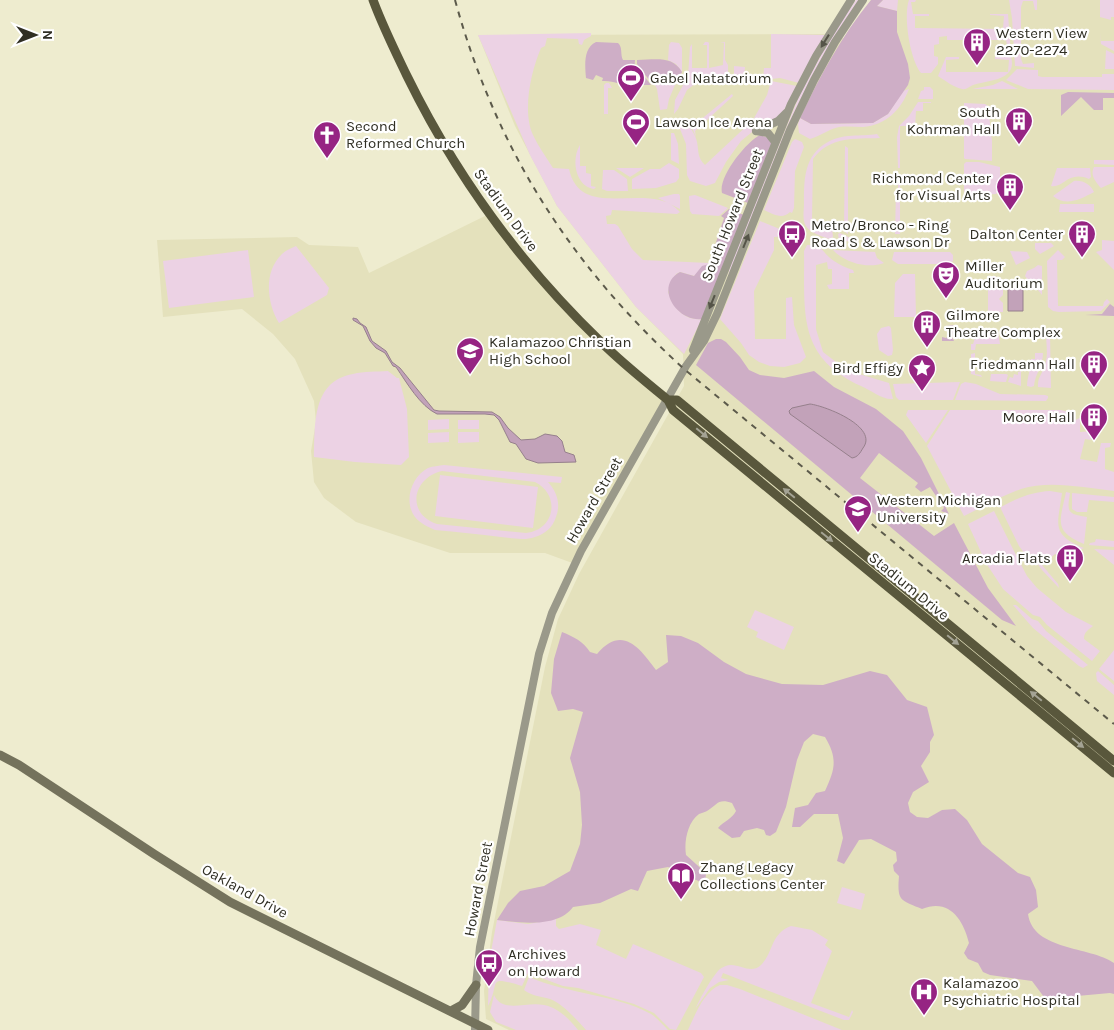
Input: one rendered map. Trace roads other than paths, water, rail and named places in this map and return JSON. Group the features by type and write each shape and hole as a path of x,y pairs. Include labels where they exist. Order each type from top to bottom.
{"main road":[{"name":"Stadium Drive","path":"373,0 382,26 428,118 481,202 523,258 567,308 602,343 668,400 673,410 1114,773"},
{"name":"Stadium Drive","path":"668,400 678,401 1114,761"},
{"name":"Oakland Drive","path":"0,755 230,902 450,1011 475,1027 488,1030"},
{"path":"450,1011 462,1005 476,985"}],"street":[{"name":"South Howard Street","path":"688,364 791,104 816,56 851,0"},
{"name":"Howard Street","path":"475,1027 476,985 480,947 539,654 559,594 581,551 688,364 704,341 717,314 790,130 814,80 863,0"},
{"path":"775,142 768,134 756,131 781,118 791,104"}],"railway":[{"path":"455,0 472,54 492,106 515,155 542,201 572,246 643,329 684,369 1114,724"}],"place":[{"name":"Western View 2270-2274","path":"977,66"},
{"name":"Gabel Natatorium","path":"631,102"},
{"name":"South Kohrman Hall","path":"1019,145"},
{"name":"Lawson Ice Arena","path":"636,146"},
{"name":"Second Reformed Church","path":"327,159"},
{"name":"Richmond Center for Visual Arts","path":"1010,211"},
{"name":"Metro/Bronco - Ring Road S & Lawson Dr","path":"792,258"},
{"name":"Dalton Center","path":"1082,258"},
{"name":"Miller Auditorium","path":"946,299"},
{"name":"Gilmore Theatre Complex","path":"927,348"},
{"name":"Kalamazoo Christian High School","path":"470,375"},
{"name":"Friedmann Hall","path":"1094,388"},
{"name":"Bird Effigy","path":"922,392"},
{"name":"Moore Hall","path":"1094,441"},
{"name":"Western Michigan University","path":"858,533"},
{"name":"Arcadia Flats","path":"1070,582"},
{"name":"Zhang Legacy Collections Center","path":"681,900"},
{"name":"Archives on Howard","path":"489,987"},
{"name":"Kalamazoo Psychiatric Hospital","path":"924,1016"}]}
